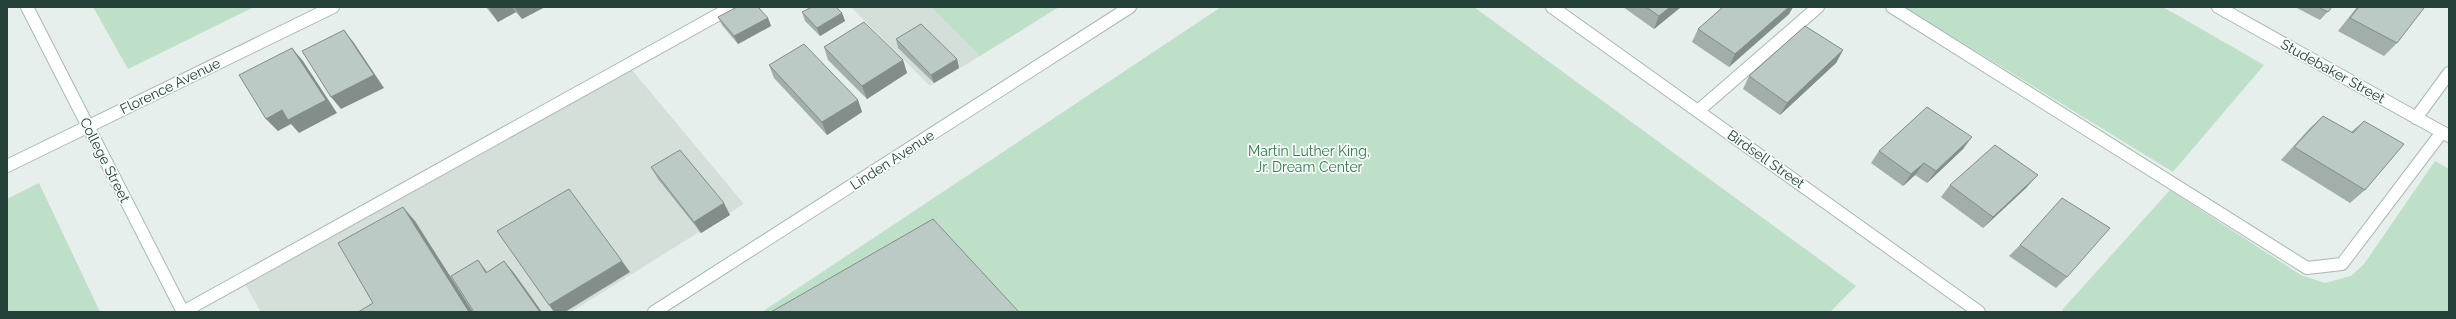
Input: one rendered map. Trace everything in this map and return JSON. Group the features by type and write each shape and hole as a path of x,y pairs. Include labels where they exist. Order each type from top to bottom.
{"street":[{"name":"College Street","path":"28,7 183,312"},
{"name":"Florence Avenue","path":"7,166 332,7"},
{"path":"183,312 732,7"},
{"name":"Linden Avenue","path":"654,312 1130,7"},
{"name":"Birdsell Street","path":"1552,7 1979,312"},
{"path":"1698,111 1818,7"},
{"path":"1892,7 2307,268 2342,264 2446,134"},
{"name":"Studebaker Street","path":"2218,7 2446,134"},
{"path":"2416,118 2449,74"}],"shaded area":[{"path":"851,7 931,7 980,56 930,86"},
{"path":"632,70 744,204 571,312 261,312 245,284"}],"green space":[{"path":"93,7 254,7 128,69"},
{"path":"931,7 1059,7 980,56"},
{"name":"Martin Luther King, Jr. Dream Center","path":"1221,7 1474,7 1856,286 1830,312 762,312"},
{"path":"1904,7 2163,7 2264,65 2173,172"},
{"path":"2435,161 2449,169 2449,312 2065,312 2062,310 2170,190 2301,275 2325,283 2351,276 2364,264"},
{"path":"39,183 100,312 7,312 7,199"}],"building":[{"path":"737,7 758,7 768,18 734,36 718,17"},
{"path":"812,7 836,7 842,13 817,28 802,12"},
{"path":"1646,7 1670,7 1659,16"},
{"path":"1723,7 1789,7 1735,54 1698,29"},
{"path":"2318,7 2332,7 2328,12"},
{"path":"2359,7 2424,8 2397,43 2350,18"},
{"path":"864,22 903,60 862,86 824,47"},
{"path":"921,24 957,59 931,75 896,39"},
{"path":"1805,26 1843,50 1787,103 1749,76"},
{"path":"344,30 374,75 331,97 302,51"},
{"path":"804,44 858,100 822,122 769,65"},
{"path":"292,48 326,100 288,120 282,110 266,119 239,75"},
{"path":"1927,107 1972,137 1936,171 1924,163 1911,174 1879,151"},
{"path":"2323,116 2353,133 2364,121 2404,144 2365,190 2294,147"},
{"path":"1995,145 2038,175 1993,217 1950,185"},
{"path":"680,150 724,203 694,222 651,167"},
{"path":"569,189 622,261 549,305 497,231"},
{"path":"2062,198 2110,228 2067,277 2020,245"},
{"path":"403,207 469,312 358,312 373,303 338,243"},
{"path":"933,219 1019,312 771,312"},
{"path":"478,260 486,273 504,261 540,312 474,312 451,276"}]}
